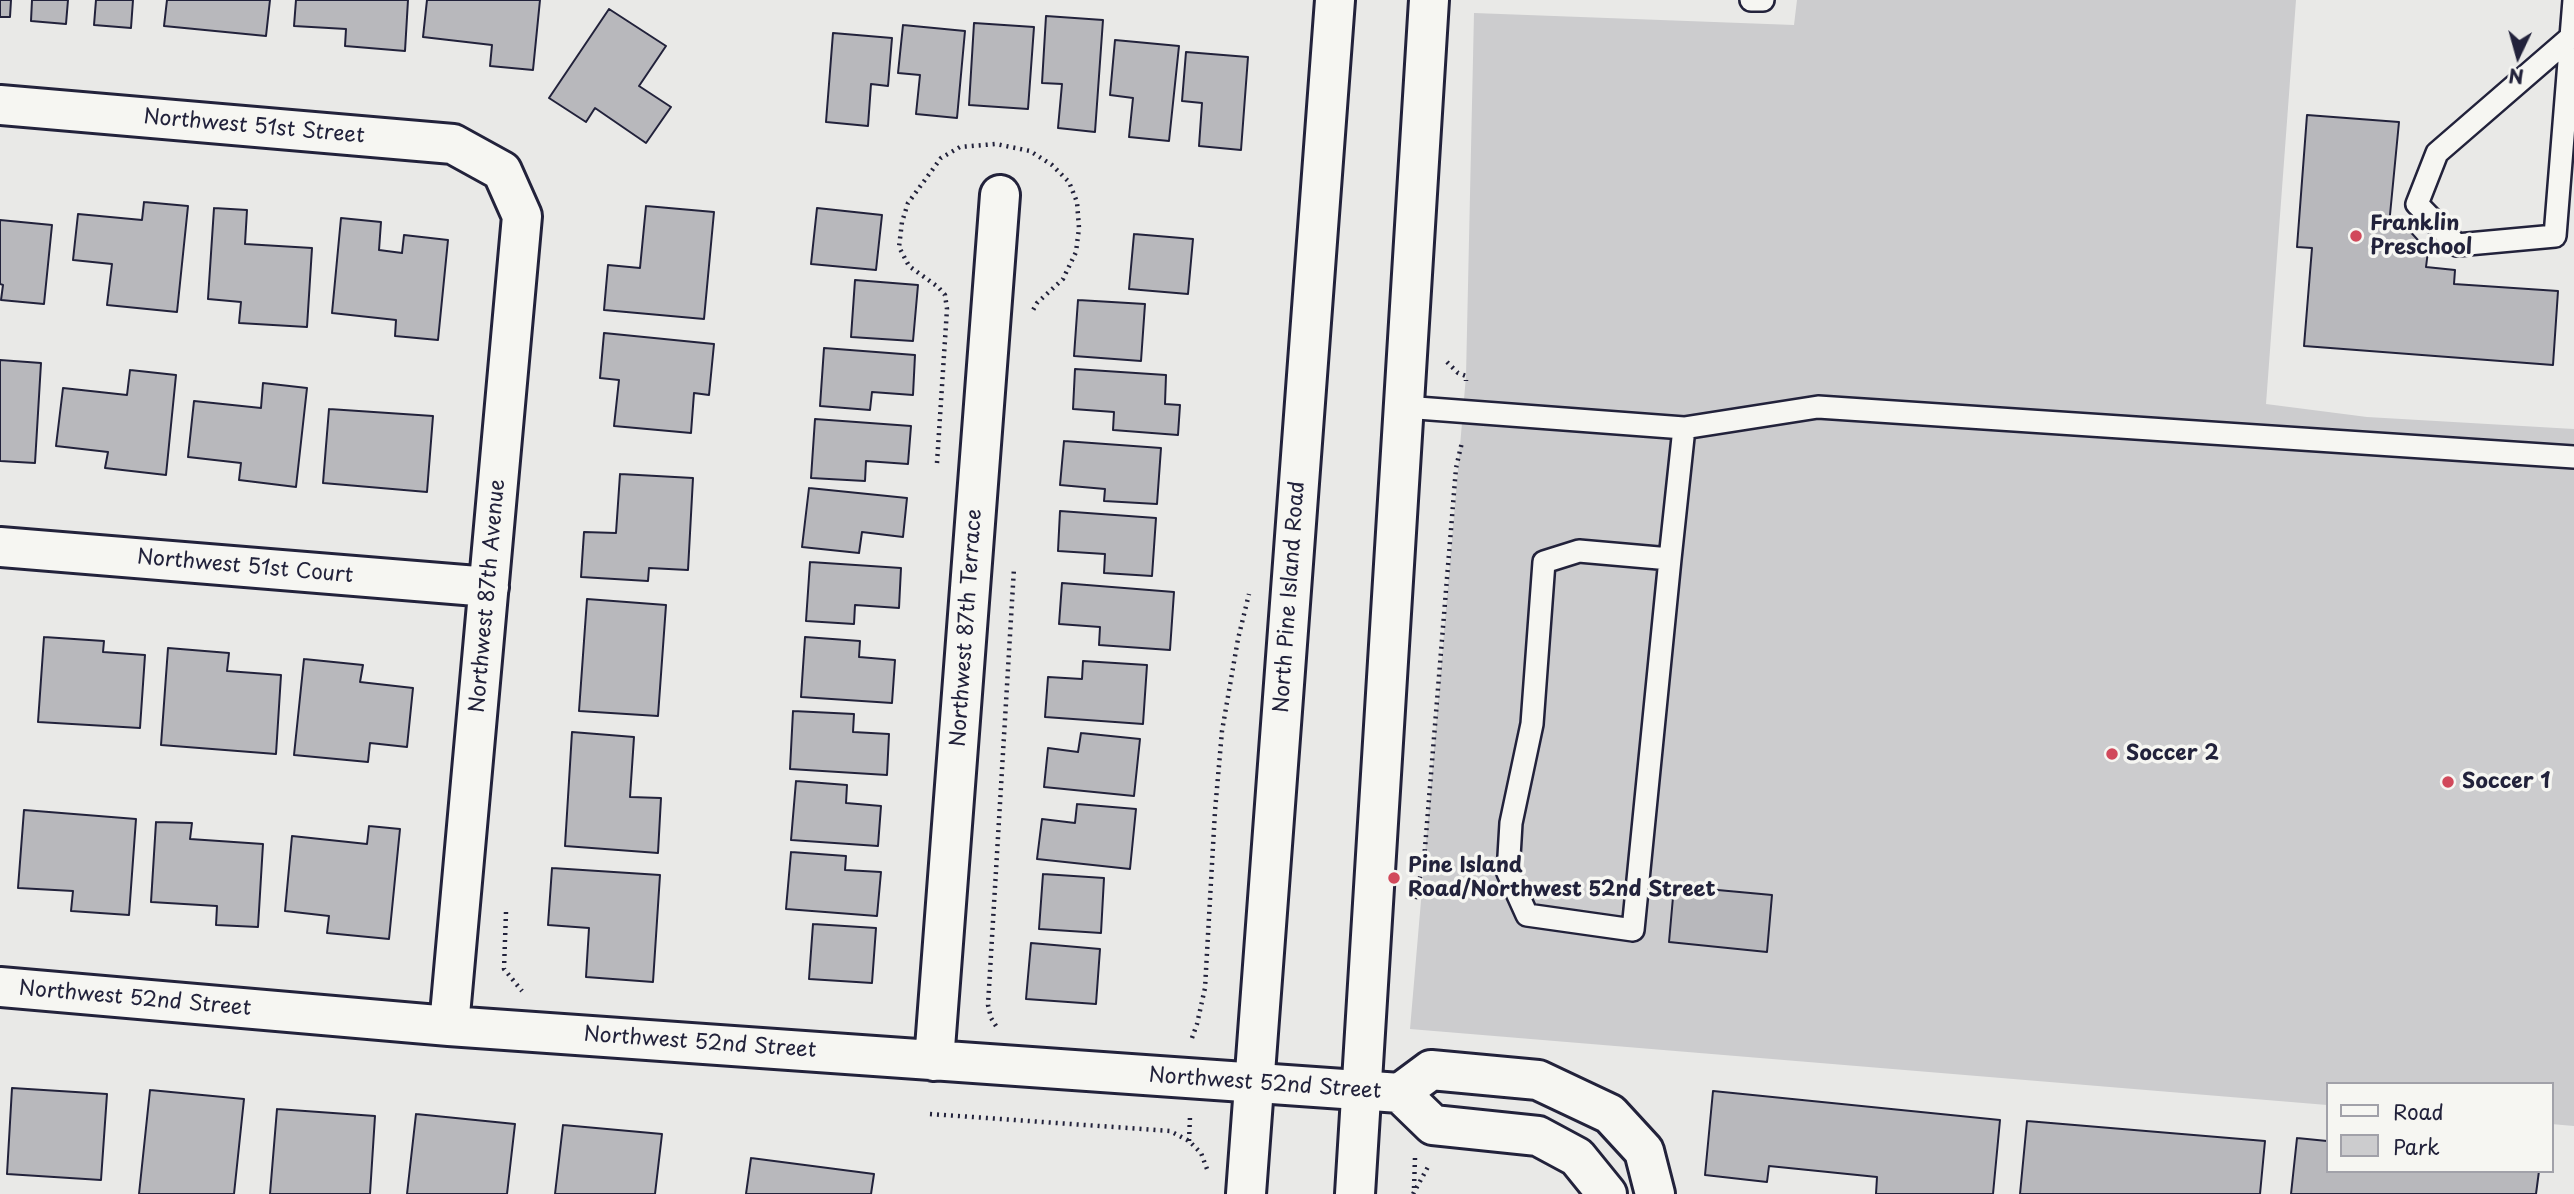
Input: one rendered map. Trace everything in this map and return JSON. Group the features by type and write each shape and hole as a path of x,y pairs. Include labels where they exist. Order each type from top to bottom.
{"street":[{"name":"North Pine Island Road","path":"1246,1194 1335,0"},
{"path":"1355,1194 1429,0"},
{"name":"Northwest 51st Street","path":"0,105 453,144 502,171"},
{"name":"Northwest 87th Avenue","path":"450,1026 522,216 502,171"},
{"name":"Northwest 87th Terrace","path":"934,1061 1000,195"},
{"name":"Northwest 51st Court","path":"0,547 489,587"},
{"name":"Northwest 52nd Street","path":"0,987 450,1026 1362,1091 1400,1093 1431,1070 1538,1080 1610,1114 1644,1152 1655,1194"},
{"name":"Northwest 52nd Street","path":"1400,1093 1433,1125 1538,1136 1577,1157 1607,1194"}],"lane":[{"path":"1751,0 1763,0"},
{"path":"2571,37 2437,153 2417,204 2457,245 2555,236 2574,0"},
{"path":"1404,407 1684,429 1818,407 2574,457"},
{"path":"1670,559 1579,551 1544,562 1532,724 1511,823 1508,873 1527,915 1633,930 1684,429"}],"path":[{"path":"1412,912 1424,860 1466,376 1449,365 1443,354"},
{"path":"1209,937 1222,731 1238,639 1252,582"},
{"path":"930,1114 1170,1131 1189,1141 1201,1153 1208,1173"}],"green space":[{"path":"1797,0 2296,0 2266,404 2367,417 2574,429 2574,1126 2553,1124 2553,1082 2326,1082 2326,1105 1410,1029 1466,376 1474,13 1794,25"}],"building":[{"path":"0,0 11,0 10,17 0,17"},
{"path":"32,0 68,0 66,24 31,21"},
{"path":"96,0 133,0 131,28 94,25"},
{"path":"167,0 270,0 266,36 164,26"},
{"path":"296,0 408,0 405,51 345,46 346,29 294,26"},
{"path":"427,0 540,0 533,70 490,66 492,45 423,37"},
{"path":"609,9 666,46 639,86 671,107 646,143 595,108 586,122 549,98"},
{"path":"1046,16 1103,20 1095,132 1058,128 1062,84 1042,83"},
{"path":"974,23 1034,27 1028,109 969,105"},
{"path":"903,25 965,31 957,118 916,114 920,75 898,73"},
{"path":"833,33 892,38 888,86 871,84 868,126 826,122"},
{"path":"1115,40 1179,46 1169,141 1129,137 1133,98 1110,95"},
{"path":"1186,52 1248,57 1241,150 1199,146 1202,103 1182,101"},
{"name":"Franklin Preschool","path":"2307,115 2399,122 2389,225 2405,226 2428,251 2426,267 2455,270 2454,284 2558,291 2553,365 2304,346 2312,248 2297,247"},
{"path":"144,202 188,206 177,312 107,305 112,264 73,260 78,214 142,220"},
{"path":"646,206 714,212 704,319 604,310 608,265 640,268"},
{"path":"214,208 247,210 245,244 312,248 307,327 239,323 241,302 208,299"},
{"path":"817,208 882,215 876,270 811,264"},
{"path":"341,218 381,222 379,250 402,253 404,235 448,240 438,340 395,336 396,320 332,313"},
{"path":"0,220 52,225 44,304 1,300 3,285 0,284"},
{"path":"1134,234 1193,239 1188,294 1129,289"},
{"path":"855,280 918,285 913,341 851,337"},
{"path":"1078,300 1145,304 1141,361 1074,356"},
{"path":"604,333 714,344 709,395 694,393 691,433 614,426 619,380 600,378"},
{"path":"824,348 915,355 913,395 872,392 870,410 820,406"},
{"path":"0,360 41,363 35,463 0,461"},
{"path":"1075,369 1166,375 1165,404 1180,405 1178,435 1113,430 1114,412 1073,409"},
{"path":"130,370 176,375 166,475 105,468 108,452 56,446 63,388 127,395"},
{"path":"263,383 307,388 296,487 239,480 241,463 188,457 194,401 261,408"},
{"path":"329,409 433,416 427,492 323,483"},
{"path":"815,419 911,426 908,464 866,461 865,481 811,478"},
{"path":"1064,441 1161,448 1157,504 1104,501 1105,489 1060,485"},
{"path":"620,474 693,478 688,570 649,568 648,581 581,577 584,532 616,533"},
{"path":"809,488 907,498 903,537 862,532 859,553 802,547"},
{"path":"1060,511 1156,518 1152,576 1104,573 1105,554 1058,551"},
{"path":"810,562 901,568 899,608 855,605 854,624 806,621"},
{"path":"1062,583 1174,592 1170,650 1099,645 1100,627 1059,624"},
{"path":"587,599 666,605 658,716 579,711"},
{"path":"44,637 104,641 103,652 145,655 140,728 38,722"},
{"path":"805,637 860,641 859,657 895,660 892,703 801,697"},
{"path":"168,648 229,653 227,671 281,675 276,754 161,745"},
{"path":"304,659 363,665 360,682 413,688 407,747 370,743 368,762 294,755"},
{"path":"1083,661 1147,665 1143,724 1045,717 1048,677 1082,679"},
{"path":"793,711 854,714 853,732 889,734 887,775 790,769"},
{"path":"572,732 634,737 630,797 661,798 658,853 565,846"},
{"path":"1081,733 1140,739 1134,796 1044,787 1048,748 1078,752"},
{"path":"796,781 847,785 846,803 881,806 878,846 791,840"},
{"path":"1077,804 1136,809 1130,869 1037,859 1042,819 1075,823"},
{"path":"24,810 136,819 129,915 71,911 73,891 18,888"},
{"path":"156,822 192,823 190,839 263,844 258,927 216,925 217,906 151,902"},
{"path":"369,826 400,829 389,939 327,933 329,916 285,911 292,836 367,844"},
{"path":"791,852 846,856 845,870 881,872 877,916 786,909"},
{"path":"552,868 660,875 653,982 586,977 589,928 548,925"},
{"path":"1043,874 1104,878 1101,933 1039,929"},
{"path":"1674,886 1772,895 1767,952 1669,942"},
{"path":"813,924 876,928 872,983 809,979"},
{"path":"1031,943 1100,949 1096,1004 1026,999"},
{"path":"12,1088 107,1094 101,1180 7,1174"},
{"path":"150,1090 244,1099 234,1194 139,1194"},
{"path":"1713,1091 2000,1120 1993,1194 1876,1194 1877,1177 1769,1166 1767,1182 1705,1175"},
{"path":"277,1109 375,1116 370,1194 270,1194"},
{"path":"416,1114 515,1124 507,1194 407,1194"},
{"path":"2027,1121 2265,1141 2260,1194 2020,1194"},
{"path":"563,1125 662,1134 655,1194 555,1194"},
{"path":"2297,1138 2326,1141 2326,1173 2539,1173 2536,1194 2291,1194"},
{"path":"751,1158 874,1174 871,1194 746,1194"}],"place":[{"name":"Franklin Preschool","path":"2356,236"},
{"name":"Soccer 2","path":"2112,754"},
{"name":"Soccer 1","path":"2448,782"},
{"name":"Pine Island Road/Northwest 52nd Street","path":"1394,878"}]}
